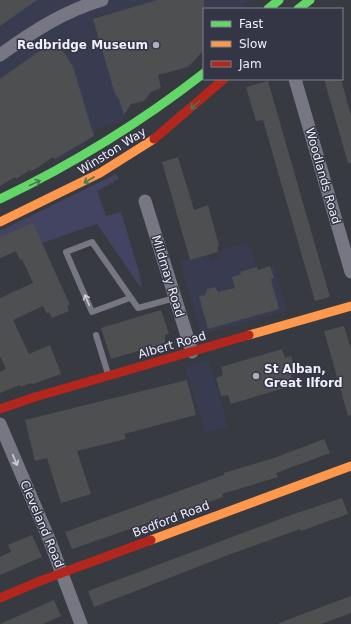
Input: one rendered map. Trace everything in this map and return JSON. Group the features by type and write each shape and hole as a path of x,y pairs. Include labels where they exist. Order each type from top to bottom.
{"street":[{"path":"0,55 54,19 102,0"},
{"path":"269,8 279,0"},
{"path":"299,8 310,0"},
{"name":"Winston Way","path":"0,199 114,139 149,115 203,74"},
{"name":"Winston Way","path":"0,222 84,184 134,154 190,110 223,80"},
{"name":"Woodlands Road","path":"294,80 351,272"},
{"name":"Mildmay Road","path":"145,201 192,352"},
{"name":"Albert Road","path":"0,409 35,397 351,306"},
{"name":"Cleveland Road","path":"0,424 62,572 81,624"},
{"name":"Bedford Road","path":"0,598 62,572 351,466"}],"lane":[{"path":"130,298 92,312 66,252 92,242 138,308 175,298"},
{"path":"96,335 109,376"}],"shaded area":[{"path":"0,0 250,0 243,8 203,8 203,51 188,67 169,72 166,62 155,65 161,88 145,93 146,98 144,101 130,105 128,109 125,110 123,121 96,129 94,136 85,142 86,144 57,162 53,157 32,172 29,170 17,179 15,177 2,187 0,184"},
{"path":"116,174 119,179 97,191 106,216 121,212 139,272 142,289 97,224 42,243 0,237 0,231"},
{"path":"248,242 258,270 274,265 287,311 205,334 200,331 180,262 208,255 210,261 222,258 220,250"},
{"path":"209,361 228,426 205,433 185,366"}],"building":[{"path":"0,0 37,0 0,26"},
{"path":"157,0 204,0 203,51 188,67 158,75 161,88 151,92 144,101 131,104 124,115 119,99 115,94 93,19"},
{"path":"45,47 60,49 66,55 73,67 94,136 55,159 53,157 37,168 31,171 30,170 16,179 15,177 0,186 0,79"},
{"path":"324,80 341,80 351,116 351,163 348,163"},
{"path":"268,81 330,297 315,301 263,120 256,121 246,87"},
{"path":"178,157 194,210 208,205 219,246 217,247 218,252 190,260 162,162"},
{"path":"33,223 70,305 67,306 69,311 52,318 49,312 47,314 43,306 13,320 29,354 50,345 61,374 33,384 31,383 21,387 20,385 0,393 0,372 6,369 0,356 0,298 33,283 22,259 20,260 16,251 0,258 0,237"},
{"path":"270,266 274,278 271,279 279,309 208,329 199,296 205,295 207,289 215,287 218,292 235,288 232,277 241,274 240,272 257,267 258,270"},
{"path":"161,310 169,334 165,335 165,343 111,359 101,328"},
{"path":"344,326 351,349 351,415 348,416 324,331"},
{"name":"St Alban, Great Ilford","path":"282,349 285,358 291,356 296,374 291,375 294,385 231,404 228,395 221,396 216,378 223,375 221,367"},
{"path":"187,380 196,415 124,434 126,439 77,451 91,494 61,503 47,458 35,461 25,420"},
{"path":"324,439 330,453 276,473 278,477 222,494 223,497 72,549 65,532 224,475 224,473 277,457"},
{"path":"342,498 348,514 301,531 300,529 231,554 94,607 88,591 288,516"},
{"path":"32,535 42,557 0,575 0,557 11,552 8,545"},
{"path":"351,596 351,613 321,624 279,624 279,623"},
{"path":"54,600 61,616 43,624 0,624"}],"traffic: fast":[{"path":"269,8 279,0"},
{"path":"299,8 310,0"},
{"path":"0,199 54,172 131,126 203,74"}],"traffic: slow":[{"path":"0,222 100,173 154,139"},
{"path":"249,335 351,306"},
{"path":"151,540 351,466"}],"traffic: jam":[{"path":"154,139 223,80"},
{"path":"0,409 35,397 249,335"},
{"path":"0,598 40,581 151,540"}],"place":[{"name":"Redbridge Museum","path":"156,45"},
{"name":"St Alban, Great Ilford","path":"256,376"}]}
